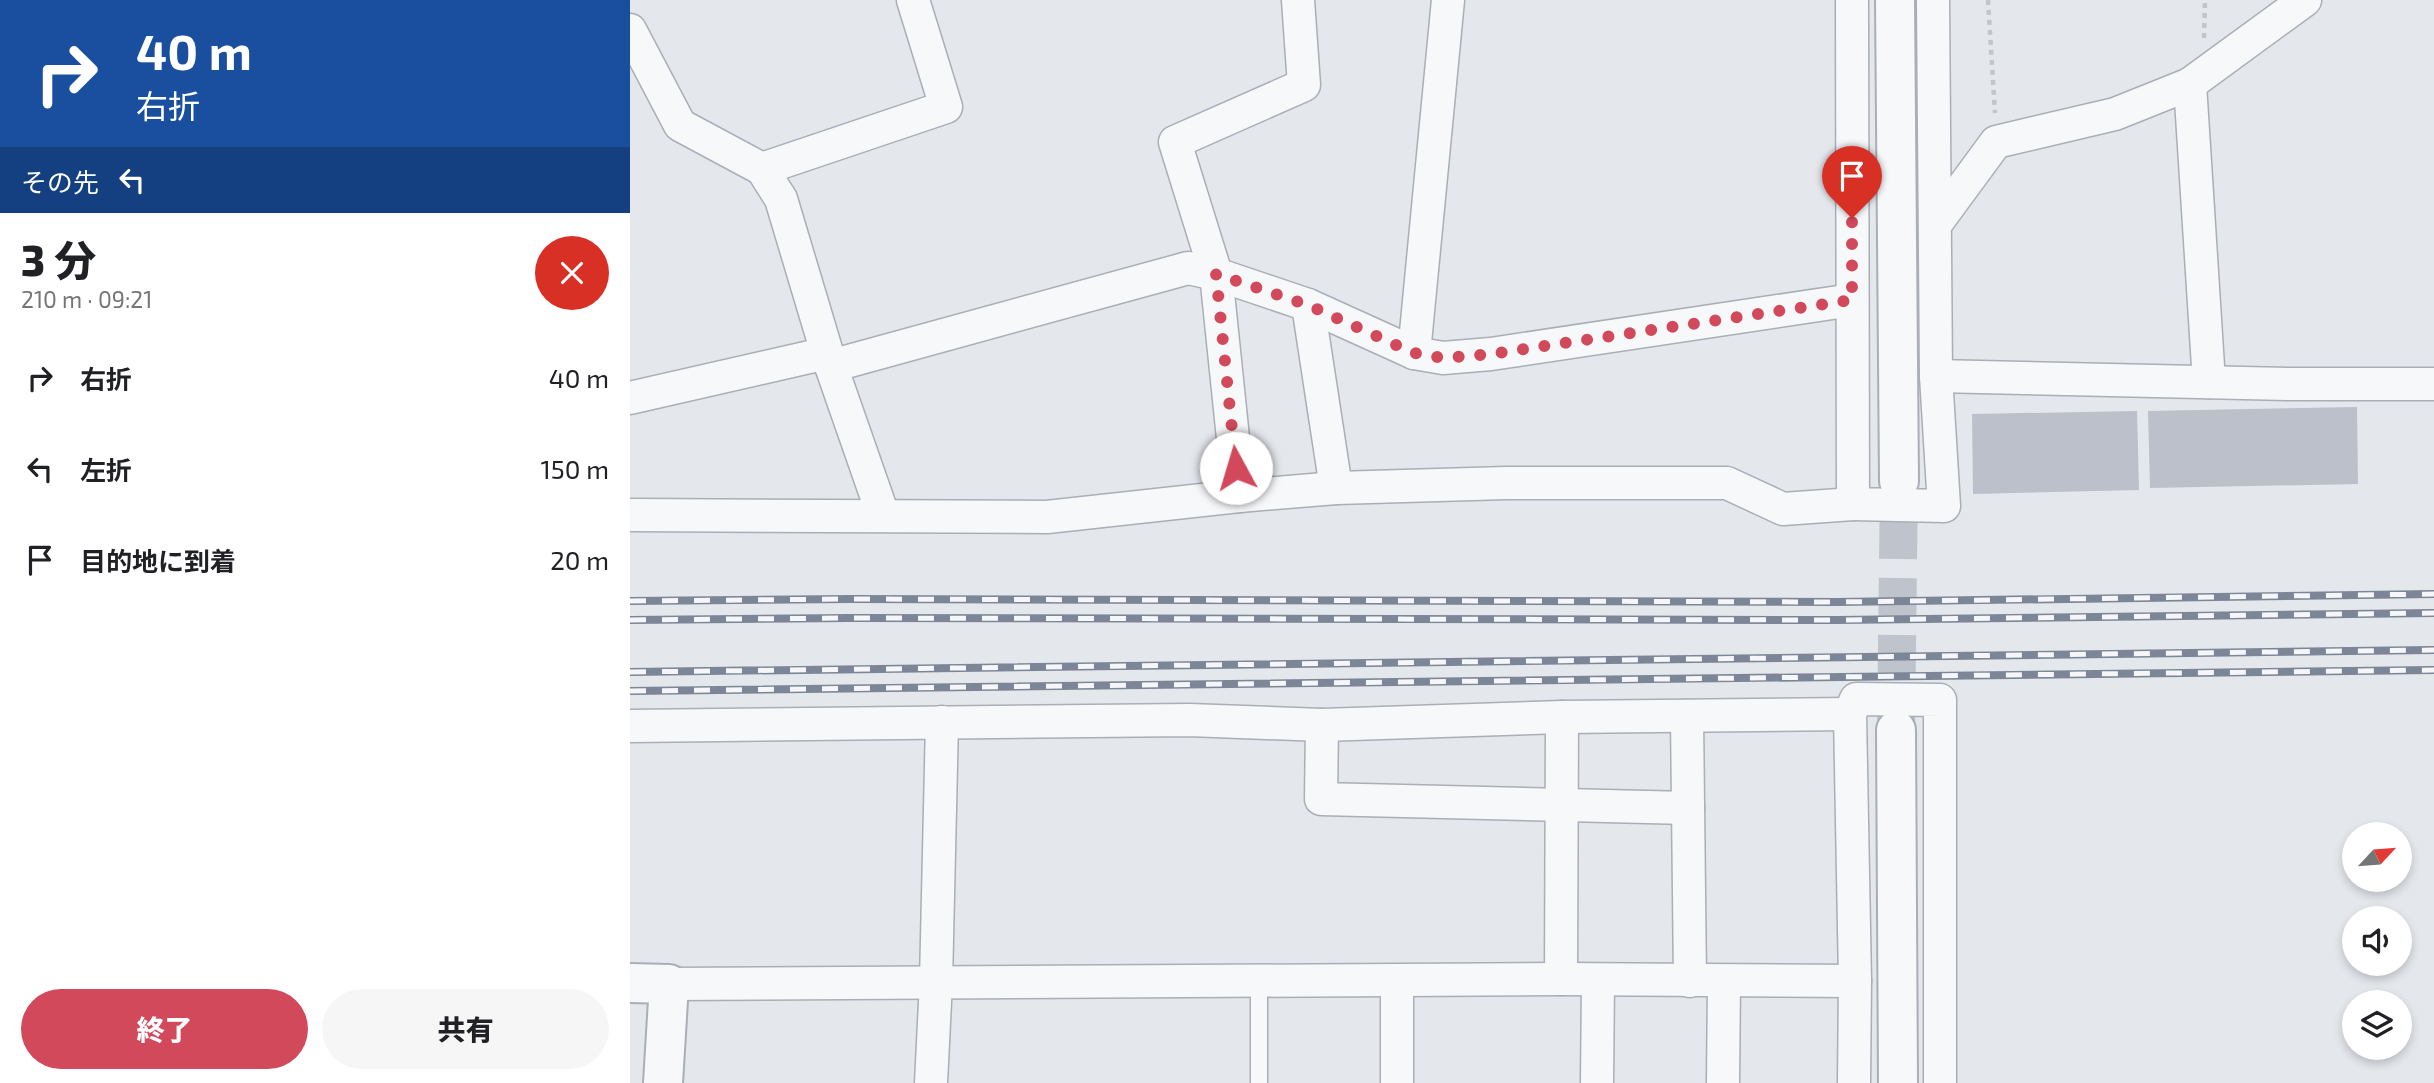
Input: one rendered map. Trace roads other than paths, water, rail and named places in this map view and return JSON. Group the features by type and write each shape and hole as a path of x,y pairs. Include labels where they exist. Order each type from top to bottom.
{"street":[{"path":"762,169 946,107 913,0"},
{"path":"1239,496 1216,274 1175,142 1304,85 1298,0"},
{"path":"1414,353 1448,0"},
{"path":"1852,0 1853,504"},
{"path":"1895,0 1899,481"},
{"path":"632,509 1047,517 1336,488 1506,483 1727,483 1783,509 1853,504 1944,506 1936,376 1933,0"},
{"path":"1935,225 1996,142 2115,114 2190,84 2305,0"},
{"path":"630,30 680,125 762,169 781,200 829,359 883,515"},
{"path":"2190,84 2209,382"},
{"path":"630,398 829,359 1188,268 1216,274 1308,305 1414,353 1443,358 1491,354 1852,300"},
{"path":"1308,305 1336,488"},
{"path":"1936,376 2434,384"},
{"path":"1854,1083 1855,981 1850,714 1856,699 1940,700 1940,1083"},
{"path":"630,726 1189,720 1322,725 1562,717 1850,714"},
{"path":"1687,716 1690,981"},
{"path":"1561,979 1562,717"},
{"path":"930,1083 936,982 942,722"},
{"path":"1322,725 1321,799 1688,808"},
{"path":"1896,730 1898,1083"},
{"path":"630,983 1561,979 1855,981"},
{"path":"1397,981 1397,1083"},
{"path":"1597,1083 1598,981"},
{"path":"1723,1083 1724,981"},
{"path":"663,1083 669,984"}],"lane":[{"path":"1259,981 1259,1083"}],"tunnel":[{"path":"1896,730 1899,481"}],"railway":[{"path":"630,601 851,599 1836,602 2434,594"},
{"path":"630,620 1837,620 2434,613"},
{"path":"630,672 2434,650"},
{"path":"630,691 2434,670"}]}
